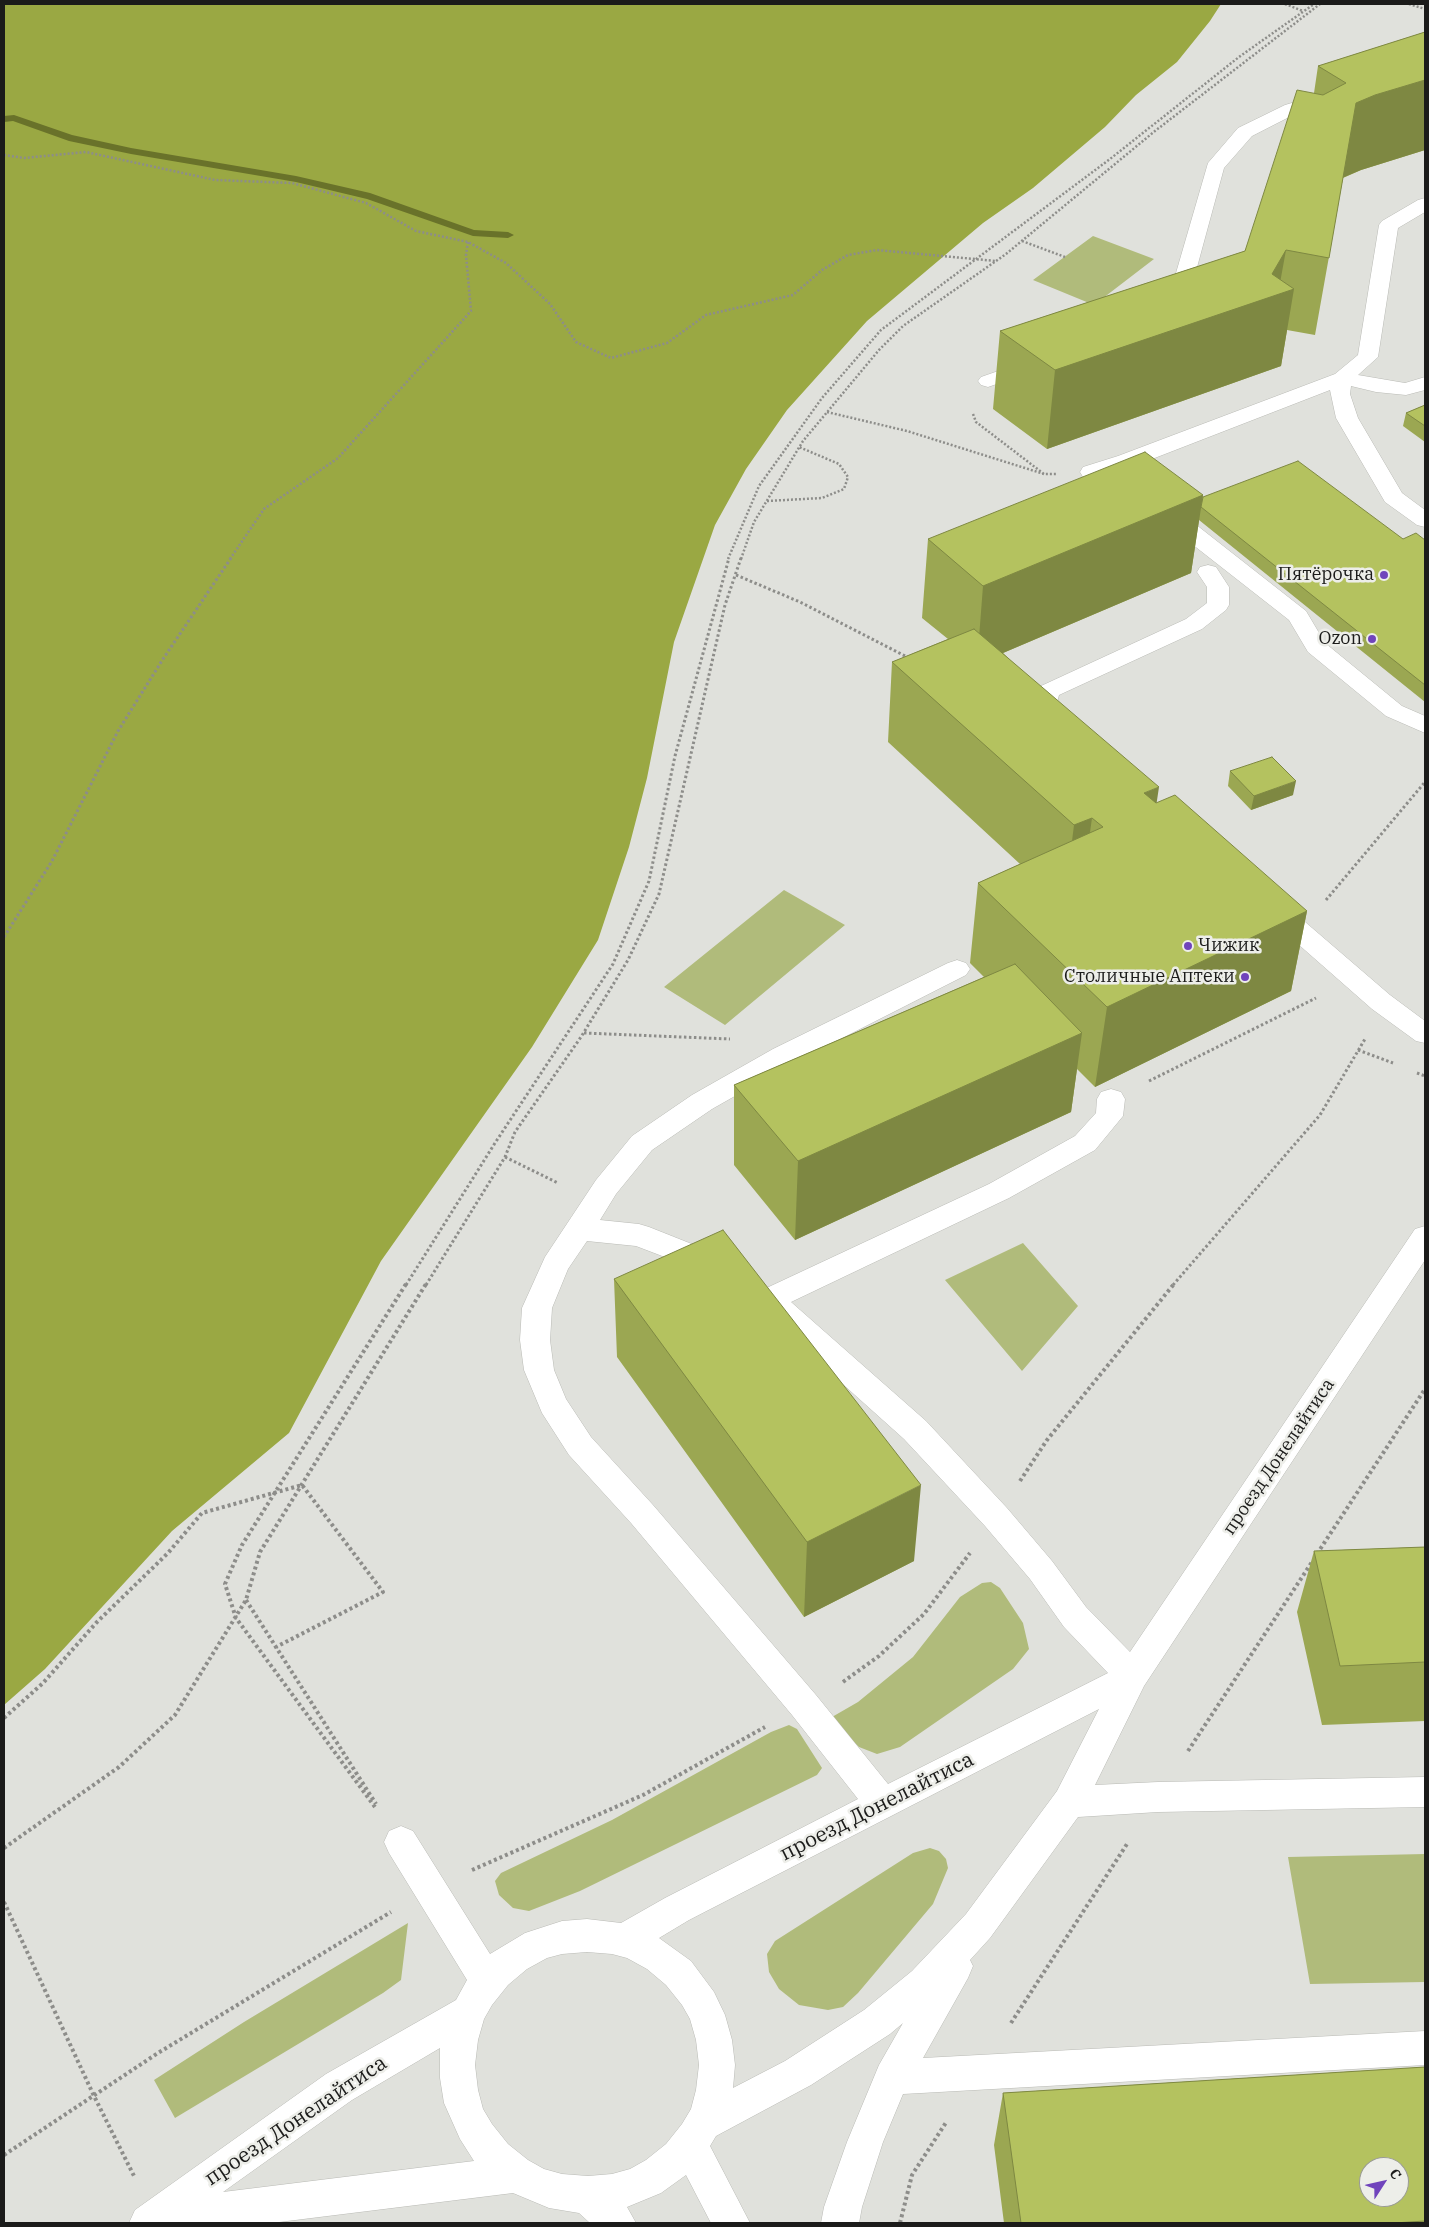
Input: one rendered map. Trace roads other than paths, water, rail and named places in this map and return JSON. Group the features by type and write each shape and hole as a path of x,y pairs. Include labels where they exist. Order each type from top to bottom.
{"street":[{"path":"1169,316 1175,311 1185,280 1215,167 1245,132 1291,110 1344,92"},
{"path":"1091,472 1126,461 1342,378 1368,357 1389,225 1425,204"},
{"path":"988,381 1051,358"},
{"path":"1342,378 1376,386 1406,388 1425,383"},
{"path":"1342,378 1340,394 1347,418 1393,497 1425,520"},
{"path":"1164,510 1298,616 1316,647 1394,711 1425,725"},
{"path":"1072,733 1043,708 1049,691 1194,624 1218,604 1218,587 1208,572"},
{"path":"1255,893 1381,1002 1425,1034"},
{"path":"882,1803 804,1705 724,1614 642,1514 580,1446 553,1404 539,1370 535,1340 537,1308 555,1265 606,1187 642,1143 702,1102 783,1056 957,969"},
{"path":"751,1288 1000,1191 1085,1143 1109,1116 1111,1099"},
{"path":"579,1228 639,1235 715,1266 751,1288 915,1430 996,1517 1041,1570 1075,1617 1132,1676"},
{"name":"проезд Донелайтиса","path":"696,2133 716,2091 720,2058 715,2025 700,1996 681,1971 653,1953 623,1941 586,1938 549,1944 516,1959 488,1983 467,2013 455,2048 454,2084 464,2120 484,2151 514,2174 549,2189 586,2194 625,2187 660,2170 696,2133 798,2073 877,2022 925,1983 978,1926 1070,1802 1132,1676 1425,1237"},
{"name":"проезд Донелайтиса","path":"623,1941 677,1909 1132,1676"},
{"path":"1070,1802 1158,1797 1425,1792"},
{"path":"401,1842 488,1983"},
{"path":"840,2223 843,2207 865,2142 892,2077 978,1926"},
{"name":"проезд Донелайтиса","path":"152,2221 339,2086 467,2013"},
{"path":"892,2077 1425,2048"},
{"path":"696,2133 731,2223"},
{"name":"проезд Донелайтиса","path":"152,2221 514,2174"},
{"path":"586,2194 617,2223"}],"waterway":[{"path":"4,119 14,118 69,138 131,151 296,179 370,196 473,233 508,235"}],"place":[{"name":"Пятёрочка","path":"1384,575"},
{"name":"Ozon","path":"1372,639"},
{"name":"Чижик","path":"1188,946"},
{"name":"Столичные Аптеки","path":"1245,977"}]}
